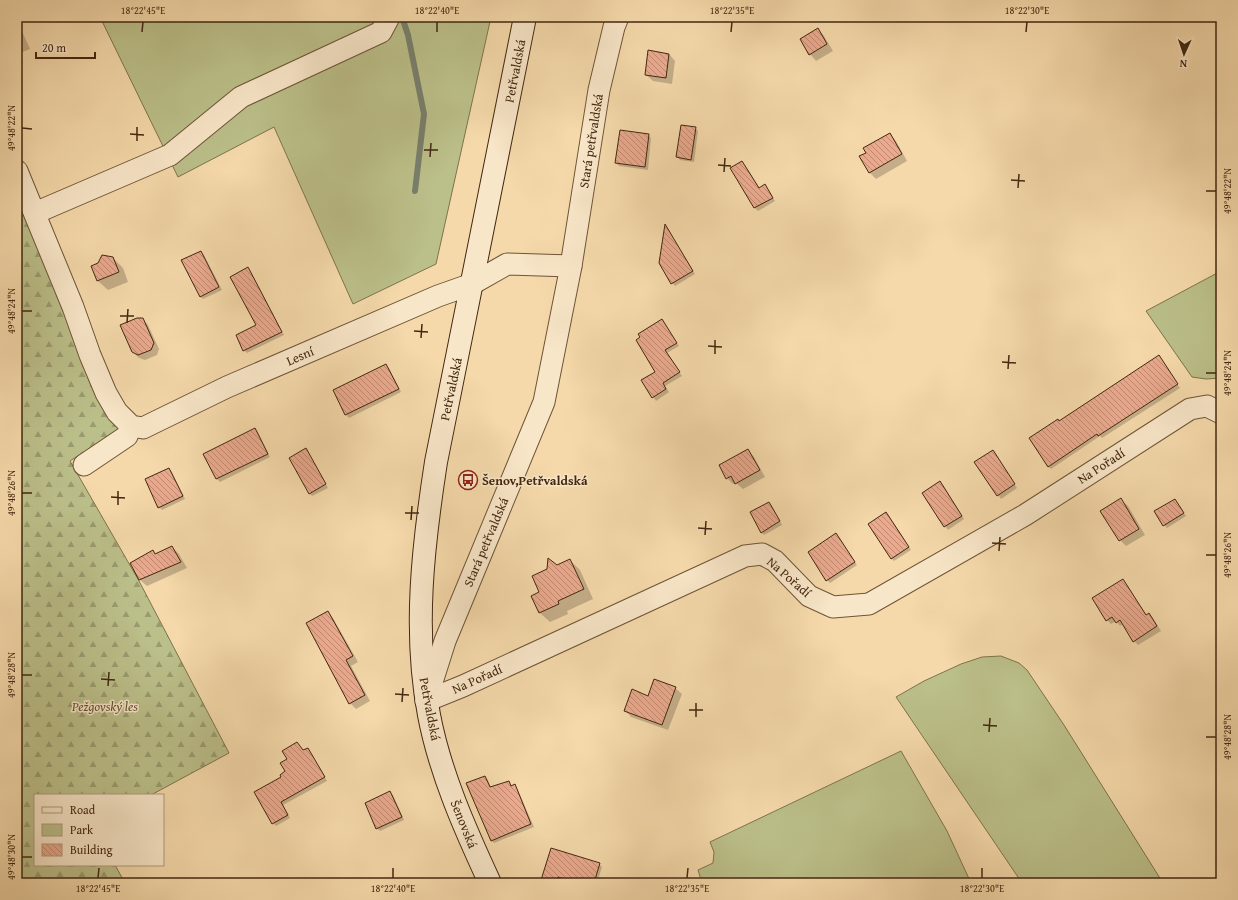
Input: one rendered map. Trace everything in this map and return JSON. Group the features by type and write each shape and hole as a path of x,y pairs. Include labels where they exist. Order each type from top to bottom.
{"main road":[{"name":"Petřvaldská","path":"442,763 426,701 420,636 420,607 428,514 436,462 525,17"},
{"name":"Šenovská","path":"442,763 465,828 490,883"}],"street":[{"path":"35,213 170,155 241,97 381,32 389,17"},
{"name":"Stará petřvaldská","path":"426,701 445,642 544,402 571,266 599,90 614,27 618,17"},
{"path":"17,170 73,307 90,355 106,393 117,412 131,426 127,436 84,465"},
{"path":"472,284 507,264 571,266"},
{"name":"Lesní","path":"131,426 143,428 227,387 438,296 472,284"},
{"name":"Na Pořadí","path":"426,701 463,686 745,556 762,554 775,562 809,596 833,607 869,604 1024,515 1190,408 1207,406 1221,413"}],"green space":[{"path":"100,17 491,17 436,264 353,304 274,127 178,177"},
{"name":"Pežgovský les","path":"17,193 119,429 70,461 139,581 229,753 153,794 34,794 34,866 116,866 125,883 17,883"},
{"path":"1221,271 1221,378 1206,379 1192,377 1146,311"},
{"path":"1001,656 1019,663 1027,670 1064,725 1163,883 1022,883 896,697 924,681 961,664 982,657"},
{"path":"901,751 947,831 971,883 702,883 698,870 713,863 714,852 710,842"}],"building":[{"path":"818,28 827,44 809,55 800,39"},
{"path":"648,50 669,54 666,78 645,75"},
{"path":"681,125 696,127 691,160 676,157"},
{"path":"620,130 649,134 645,167 615,163"},
{"path":"890,133 902,154 869,173 859,156 866,153 863,148"},
{"path":"742,161 759,188 765,184 773,198 754,208 730,168"},
{"path":"665,224 693,271 671,284 659,263"},
{"path":"201,251 219,287 200,297 181,260"},
{"path":"102,255 113,257 119,272 97,281 91,266 98,263"},
{"path":"248,267 282,332 243,351 236,335 256,325 230,277"},
{"path":"137,318 143,318 154,343 151,350 138,355 132,352 120,325"},
{"path":"662,319 677,343 665,350 680,372 663,383 666,389 652,398 641,380 655,372 636,340 640,337 638,334"},
{"path":"1159,355 1178,384 1098,436 1097,434 1048,467 1029,438 1058,419 1059,421"},
{"path":"386,364 399,389 345,415 333,390"},
{"path":"255,428 268,454 216,479 203,454"},
{"path":"306,448 326,484 309,494 289,458"},
{"path":"748,449 760,470 735,484 731,476 726,479 719,465"},
{"path":"993,450 1015,484 997,496 974,462"},
{"path":"169,468 183,496 158,508 145,479"},
{"path":"940,481 962,516 944,527 922,493"},
{"path":"1121,498 1139,529 1119,541 1100,511"},
{"path":"1175,499 1184,513 1163,526 1154,511"},
{"path":"769,502 780,521 761,533 750,512"},
{"path":"886,512 909,547 891,559 868,524"},
{"path":"836,533 855,562 826,581 808,552"},
{"path":"172,546 181,562 139,580 130,563 153,550 155,554"},
{"path":"548,558 557,565 570,559 584,589 558,601 559,604 539,613 531,596 539,592 532,576 547,569"},
{"path":"1123,579 1146,615 1149,613 1157,626 1133,642 1120,620 1116,623 1112,617 1106,621 1092,598"},
{"path":"328,611 353,656 346,660 365,695 349,704 306,623"},
{"path":"654,679 676,687 662,725 624,711 632,689 648,696"},
{"path":"297,742 303,750 308,748 325,777 281,802 288,815 272,824 254,792 281,777 280,775 285,771 280,763 287,759 282,751"},
{"path":"485,776 490,787 509,781 511,786 515,784 531,824 491,841 466,783"},
{"path":"390,791 402,817 376,829 365,803"},
{"path":"551,848 600,863 594,883 577,883 558,877 556,883 541,880"}],"waterway":[{"path":"402,17 408,35 424,114 415,191"}],"place":[{"name":"Šenov,Petřvaldská","path":"468,480"}]}
